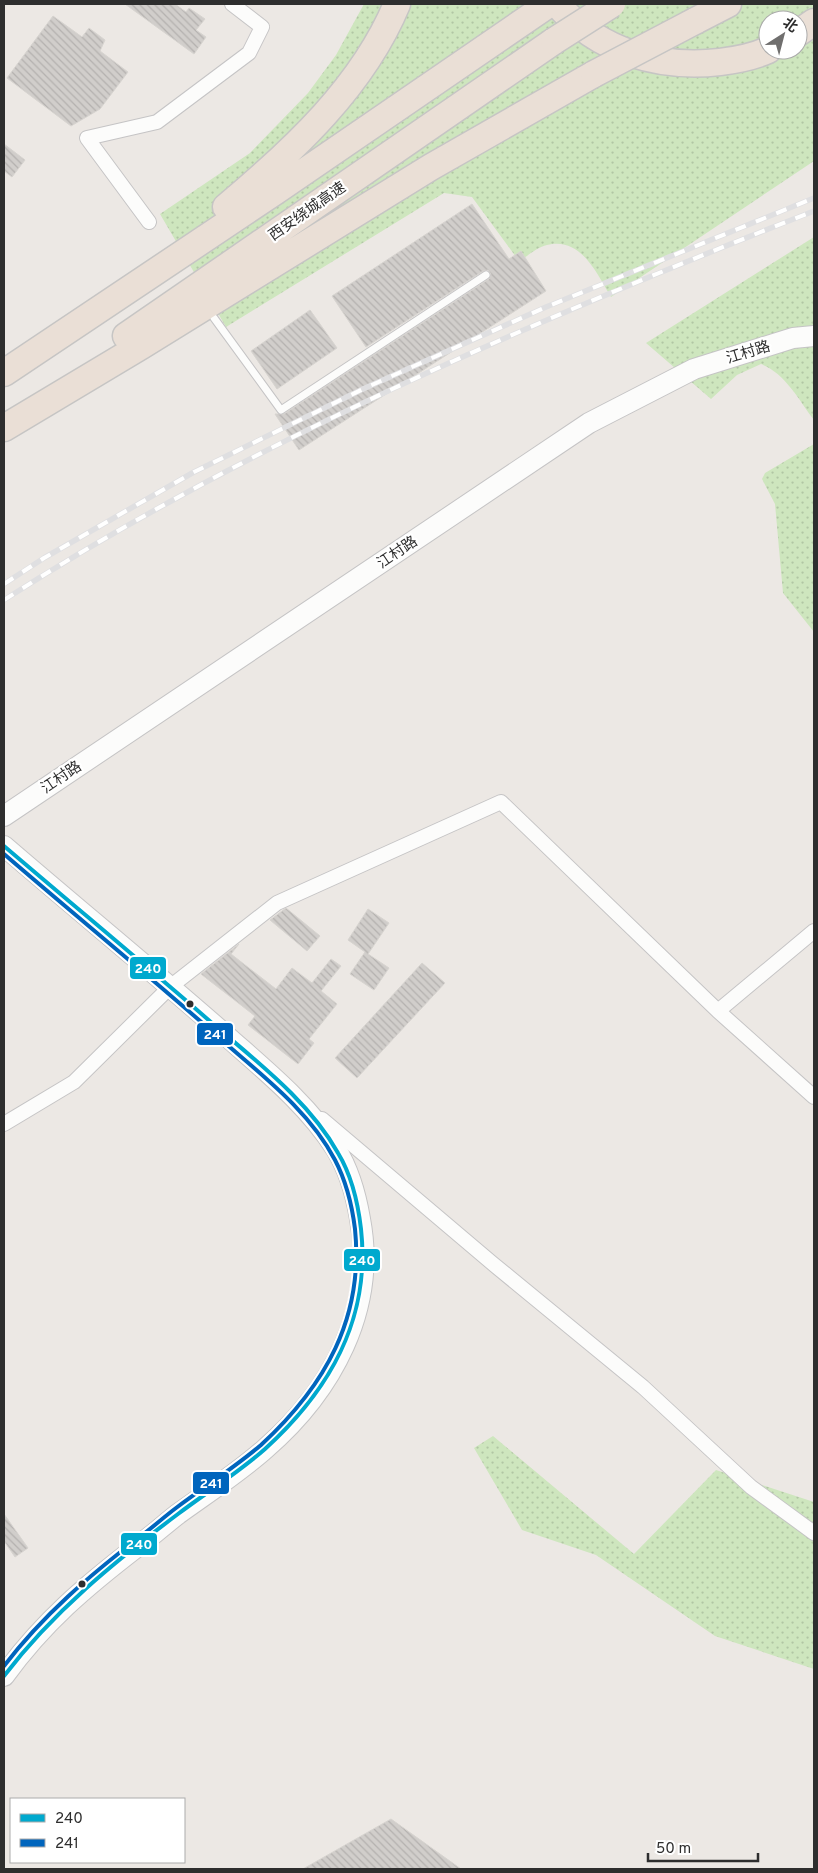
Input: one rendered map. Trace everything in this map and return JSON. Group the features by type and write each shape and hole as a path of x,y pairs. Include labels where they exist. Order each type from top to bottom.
{"highway":[{"path":"90,314 227,206 287,153 335,102 354,78 382,34 397,4"},
{"name":"西安绕城高速","path":"4,420 554,41 612,4"},
{"path":"4,428 431,168 594,74 728,4"},
{"path":"4,372 547,7 570,19 590,34 638,57 687,64 738,59 758,53"}],"main road":[{"name":"江村路","path":"4,816 589,423 694,369 793,338 814,336"},
{"path":"4,846 170,987 272,1077 326,1134 344,1164 352,1186 362,1225 364,1268 362,1290 352,1330 332,1372 306,1408 287,1429 246,1466 176,1516 106,1570 4,1654"},
{"path":"4,1676 25,1648 63,1607"}],"street":[{"path":"149,222 87,138 157,122 249,53 262,27 232,4"},
{"path":"4,1124 74,1082 170,987 277,903 501,802 718,1011 814,1097"},
{"path":"718,1011 814,931"},
{"path":"272,1077 492,1263 644,1387 751,1487 814,1533"}],"lane":[{"path":"214,318 281,410 486,275"}],"green space":[{"path":"364,4 814,4 814,161 611,297 594,268 578,251 569,246 559,244 547,245 519,261 472,197 444,193 226,327 160,214 250,153 308,93 336,55"},
{"path":"814,237 814,420 784,380 770,368 761,364 737,375 711,399 646,343"},
{"path":"814,444 814,632 783,593 775,504 762,479 765,473"},
{"path":"493,1436 634,1554 716,1470 814,1502 814,1669 715,1636 596,1555 522,1530 474,1448"}],"building":[{"path":"125,4 175,4 186,12 189,8 205,19 196,30 206,37 194,54"},
{"path":"53,16 82,37 89,28 105,40 100,51 128,72 100,109 71,126 7,78"},
{"path":"4,144 25,160 12,177 4,171"},
{"path":"472,204 509,259 521,251 546,291 299,450 275,414 284,414 489,279 491,274 488,270 483,271 366,347 332,296"},
{"path":"310,310 337,348 277,389 251,351"},
{"path":"286,908 320,936 307,951 270,920"},
{"path":"368,909 389,923 368,954 389,968 374,990 350,974 365,952 348,940"},
{"path":"239,944 231,954 276,989 292,968 312,983 331,959 341,966 321,991 337,1004 309,1039 314,1043 298,1064 248,1025 255,1016 201,974"},
{"path":"422,963 445,983 357,1078 335,1058"},
{"path":"4,1514 28,1548 15,1557 4,1541"},
{"path":"391,1819 461,1869 303,1869"}],"railway":[{"path":"4,584 44,558 194,472 363,389 546,307 814,198"},
{"path":"4,600 100,541 198,486 298,434 502,339 710,252 814,211"}],"transit line":[{"name":"240","path":"4,846 264,1068 312,1116 338,1153 351,1180 360,1219 362,1262 359,1293 352,1323 341,1351 327,1377 309,1402 288,1426 255,1458 154,1532 85,1589 43,1630 4,1676"},
{"name":"241","path":"4,854 270,1082 313,1126 335,1160 348,1193 354,1220 356,1261 353,1292 346,1321 335,1348 321,1374 304,1399 261,1445 230,1470 172,1511 68,1596 19,1647 4,1666"}]}
